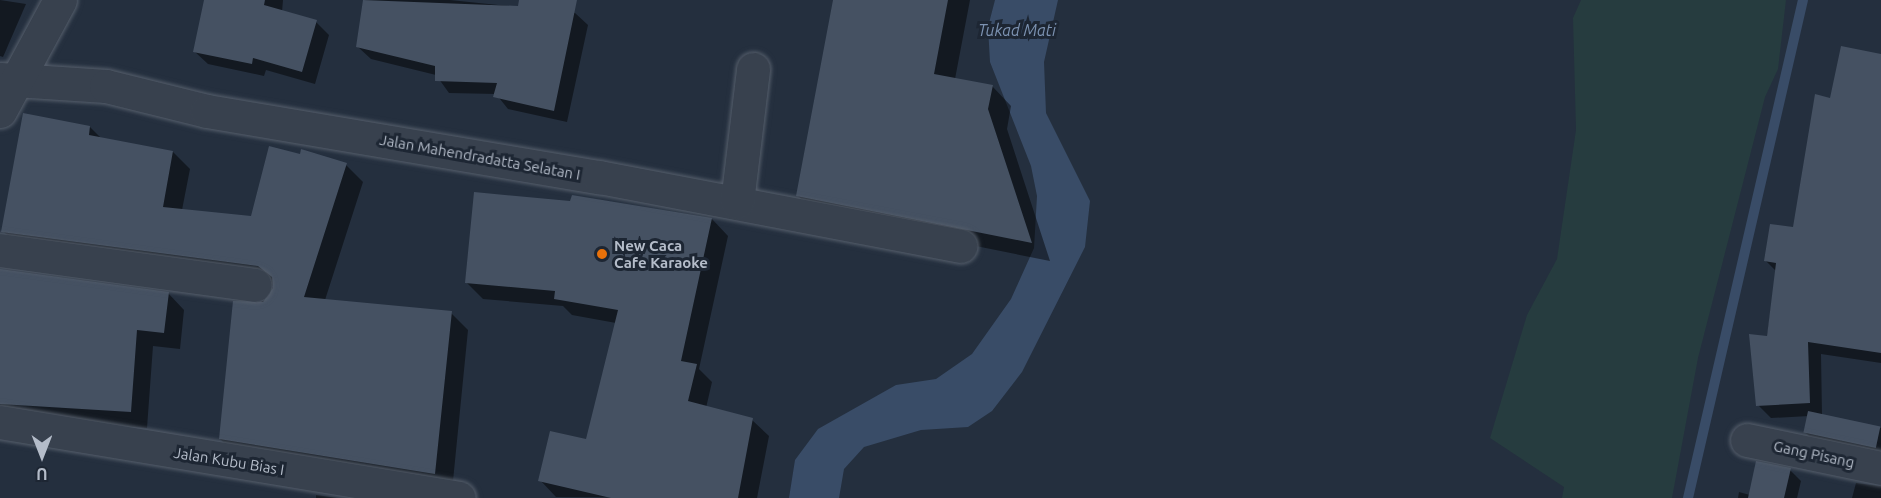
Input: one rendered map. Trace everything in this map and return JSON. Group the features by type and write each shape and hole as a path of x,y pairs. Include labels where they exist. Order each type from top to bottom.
{"street":[{"path":"0,111 8,80 60,0"},
{"path":"737,202 753,69"},
{"name":"Jalan Mahendradatta Selatan I","path":"8,80 106,86 207,111 737,202 960,246"},
{"path":"0,250 255,285"},
{"name":"Jalan Kubu Bias I","path":"0,422 459,498"},
{"name":"Gang Pisang","path":"1747,440 1881,468"}],"green space":[{"path":"1581,0 1786,0 1778,69 1765,97 1698,358 1672,498 1562,498 1564,487 1490,438 1527,315 1557,259 1576,130 1573,18"}],"water":[{"name":"Tukad Mati","path":"995,0 1058,0 1044,62 1046,113 1090,201 1085,247 1022,372 992,411 968,427 921,430 864,447 844,469 839,498 789,498 795,460 818,429 896,385 936,379 972,354 1011,299 1034,248 1037,196 1031,166 990,62 988,27"}],"building":[{"path":"204,0 265,0 264,5 317,20 302,72 253,58 252,64 193,52"},
{"path":"363,0 518,6 519,0 577,0 554,111 493,97 497,83 435,81 435,66 356,47"},
{"path":"833,0 948,0 934,74 993,85 988,109 1032,243 796,196"},
{"path":"1841,46 1881,54 1881,353 1808,342 1810,403 1756,406 1749,334 1767,336 1776,263 1764,261 1770,224 1793,227 1815,94 1830,98"},
{"path":"23,113 90,126 89,135 173,151 163,207 251,216 269,146 300,154 301,149 347,163 304,297 452,311 435,474 219,439 233,301 263,302 273,288 272,277 258,266 1,232"},
{"path":"474,192 570,201 572,195 712,218 681,361 697,364 688,401 753,418 738,498 611,498 538,481 550,431 586,439 618,310 554,299 555,291 465,283"},
{"path":"0,269 169,292 164,333 137,330 131,412 0,404"},
{"path":"1808,411 1880,426 1876,448 1803,433"},
{"path":"1756,461 1791,468 1784,498 1748,498"}],"waterway":[{"path":"1688,498 1803,0"}],"place":[{"name":"New Caca Cafe Karaoke","path":"602,254"}]}
